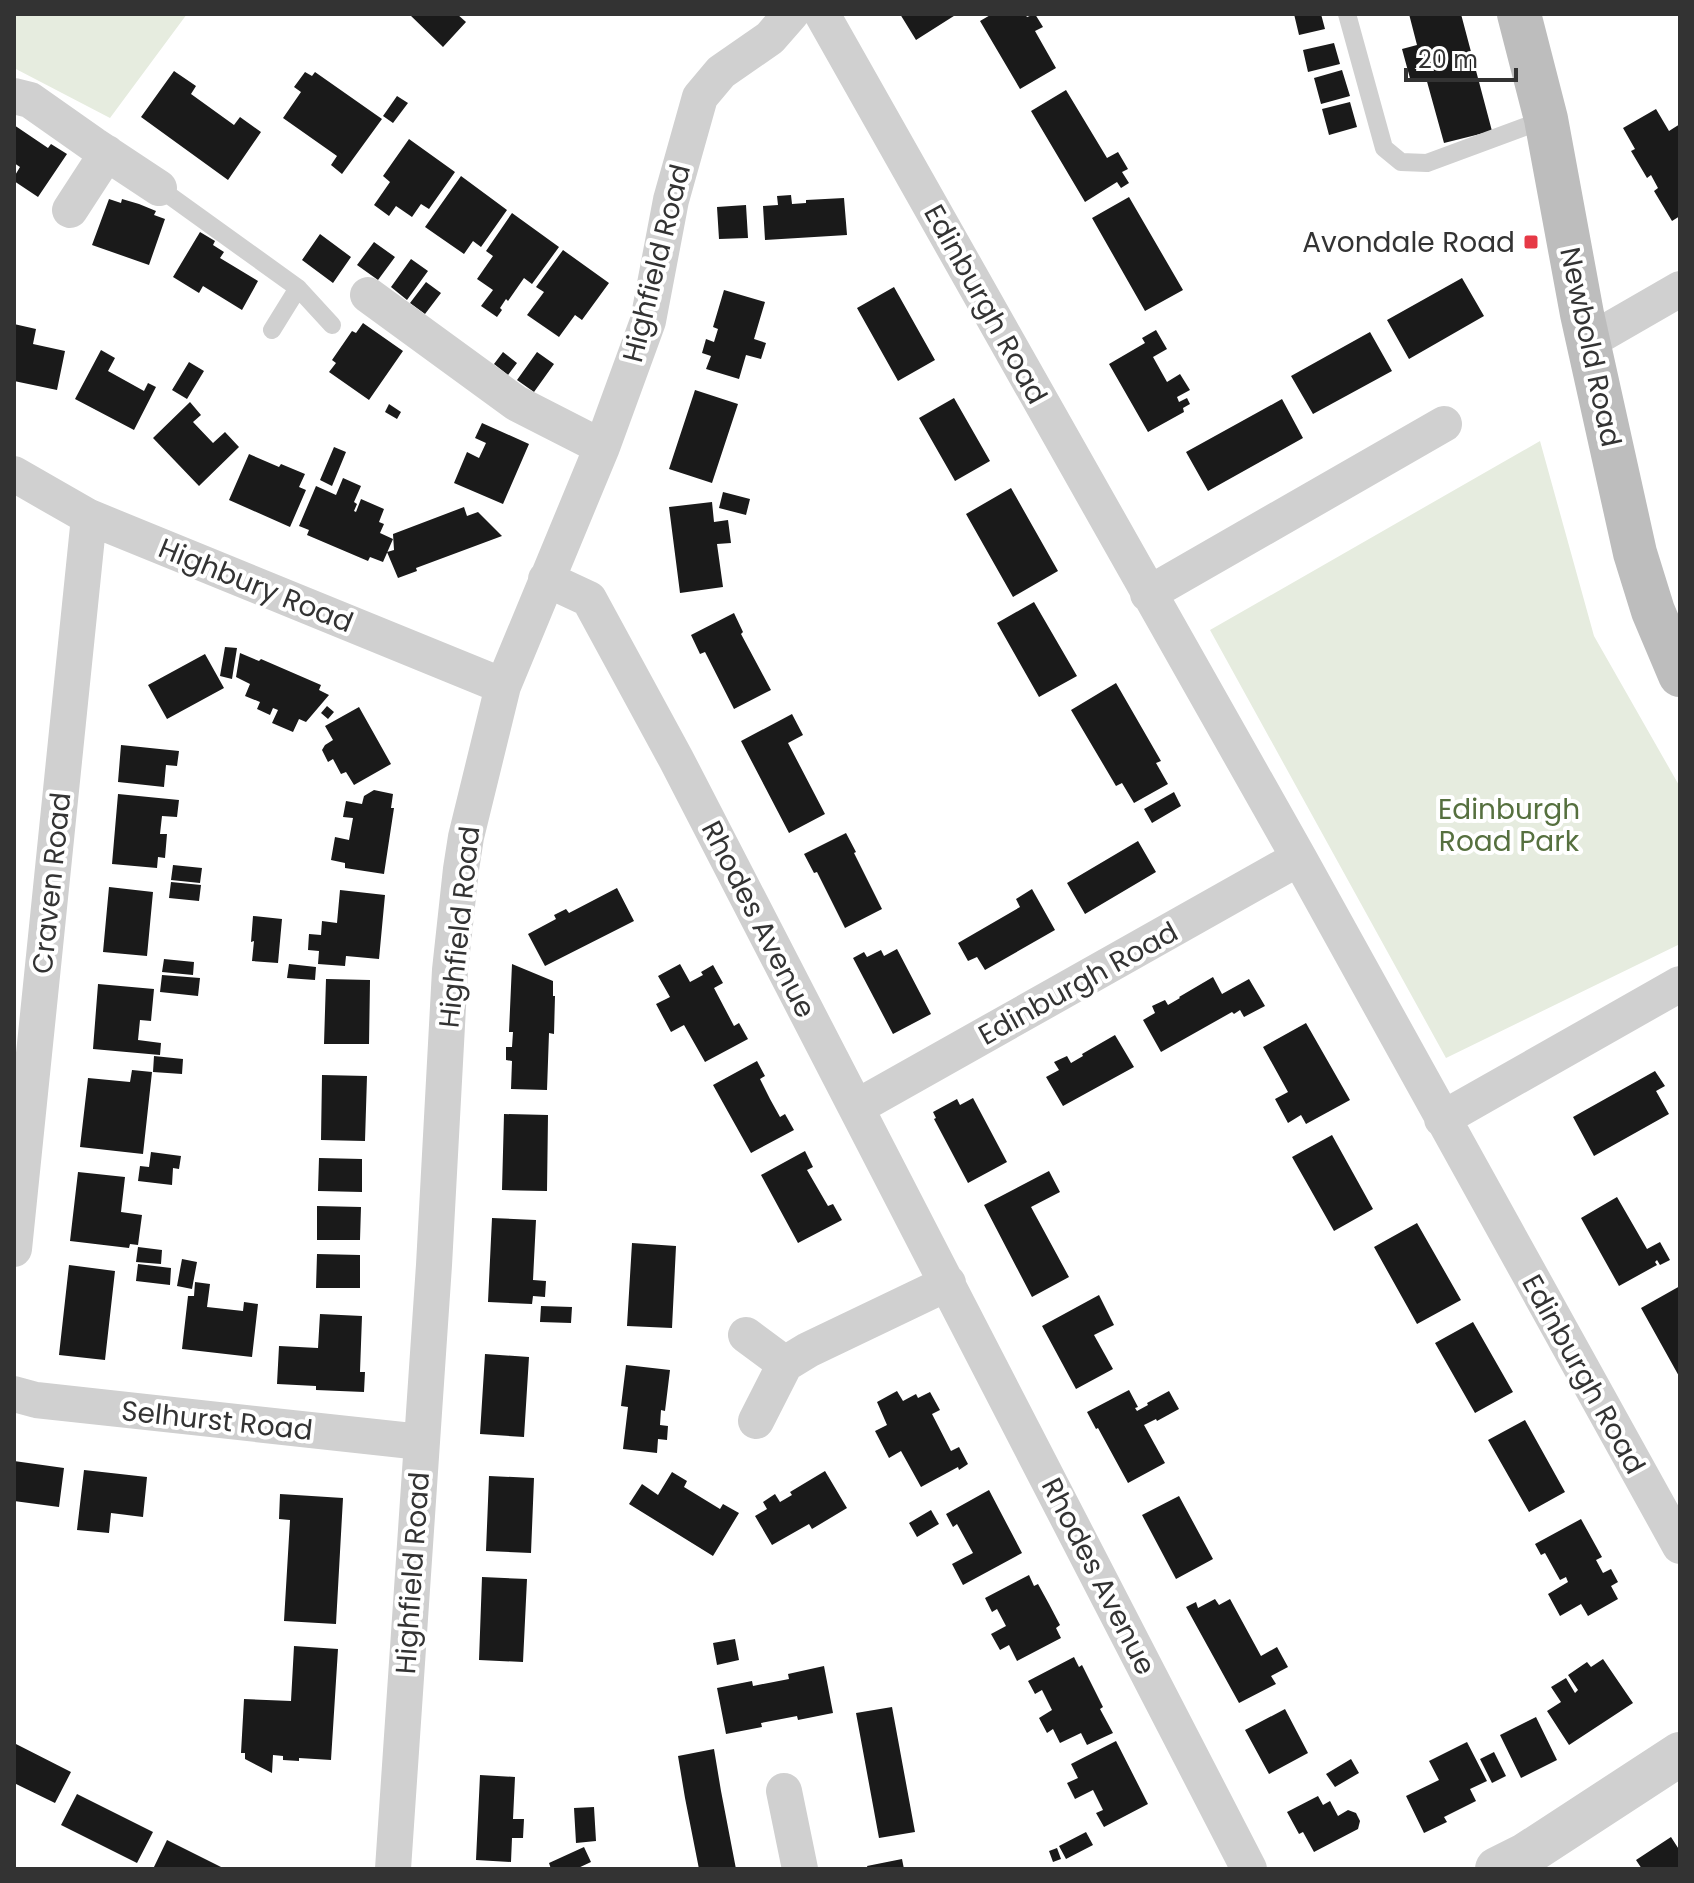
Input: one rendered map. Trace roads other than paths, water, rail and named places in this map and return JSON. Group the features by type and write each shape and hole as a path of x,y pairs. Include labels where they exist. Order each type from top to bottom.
{"main road":[{"name":"Newbold Road","path":"1519,14 1546,119 1588,342 1635,553 1653,611 1680,675"}],"street":[{"name":"Highfield Road","path":"393,1869 434,1265 450,970 466,837 503,686 602,447 648,321 671,200 700,97 721,72 770,38 791,14"},
{"name":"Edinburgh Road","path":"822,14 1299,858 1680,1546"},
{"path":"14,96 30,100 159,188"},
{"path":"70,210 107,153"},
{"path":"1588,342 1680,289"},
{"path":"368,295 516,403 602,447"},
{"path":"1148,594 1444,424"},
{"name":"Highbury Road","path":"14,474 89,517 503,686"},
{"name":"Craven Road","path":"14,1249 89,517"},
{"name":"Rhodes Avenue","path":"546,579 589,599 857,1107 1249,1869"},
{"name":"Edinburgh Road","path":"857,1107 1299,858"},
{"path":"1442,1119 1680,984"},
{"path":"756,1421 785,1364 948,1283"},
{"path":"746,1335 785,1364"},
{"name":"Selhurst Road","path":"14,1394 36,1400 421,1442"},
{"path":"1497,1869 1525,1855 1680,1754"},
{"path":"784,1791 800,1869"}],"lane":[{"path":"1347,14 1384,148 1401,162 1427,163 1546,119"},
{"path":"159,188 298,288 332,325"},
{"path":"272,330 298,288"}],"place":[{"name":"Avondale Road","path":"1531,242"}],"park label":[{"name":"Edinburgh Road Park","path":"1509,825"}]}
